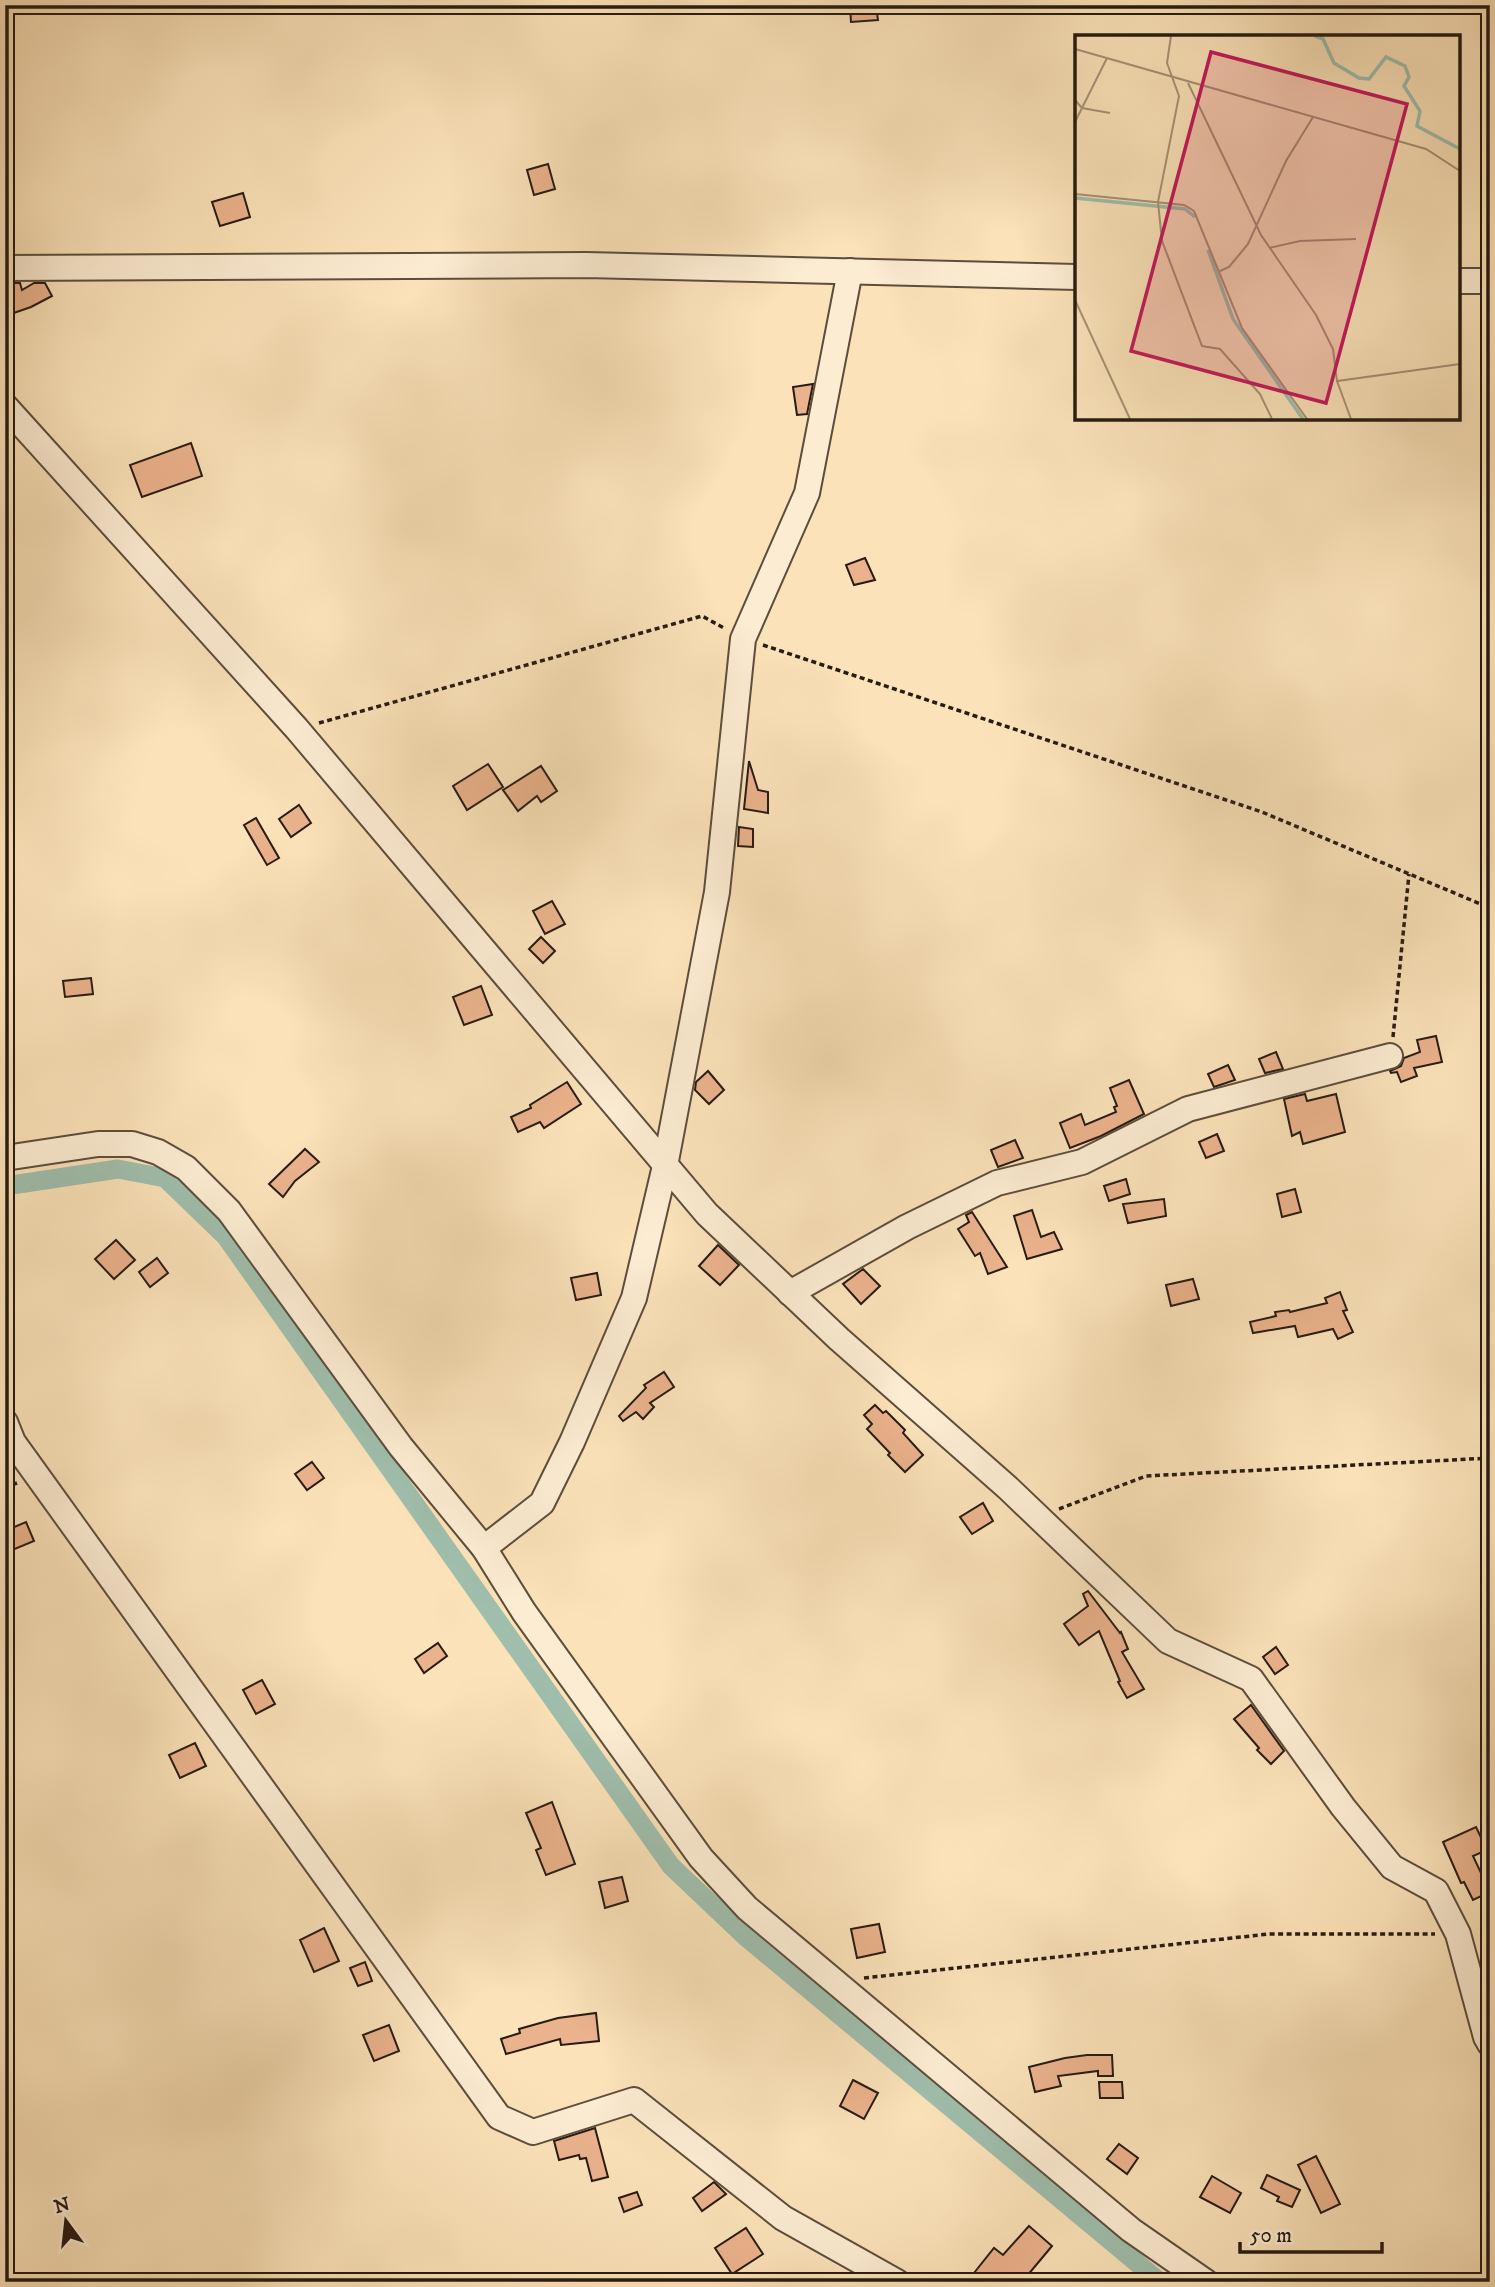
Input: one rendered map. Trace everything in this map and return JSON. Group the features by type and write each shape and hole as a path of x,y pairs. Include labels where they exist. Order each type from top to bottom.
{"street":[{"path":"5,268 586,265 1075,277"},
{"path":"484,1548 542,1503 572,1442 634,1298 665,1166 717,892 743,639 807,493 850,271"},
{"path":"1460,281 1490,281"},
{"path":"5,406 297,729 707,1214 1037,1517 1168,1642 1251,1679 1343,1807 1392,1867 1436,1891 1458,1934 1490,2044"},
{"path":"790,1293 907,1227 997,1183 1082,1162 1188,1109 1390,1056"},
{"path":"5,1158 97,1144 132,1144 158,1153 186,1168 229,1211 401,1447 484,1548 524,1612 701,1858 747,1908 1131,2230 1206,2282"},
{"path":"5,1422 13,1442 98,1563 278,1807 499,2118 533,2132 634,2100 783,2218 897,2282"}],"path":[{"path":"297,729 702,616 743,639 1262,812 1490,908"},
{"path":"1390,1056 1409,874"},
{"path":"1037,1517 1146,1476 1490,1458"},
{"path":"834,1981 1269,1934 1458,1934"}],"building":[{"path":"850,5 876,5 878,20 851,22"},
{"path":"548,164 555,189 534,195 527,170"},
{"path":"243,193 250,217 220,226 212,202"},
{"path":"5,283 20,283 22,290 34,283 45,283 52,296 5,316"},
{"path":"813,384 807,414 797,415 793,387"},
{"path":"191,443 202,476 142,497 130,465"},
{"path":"865,558 875,580 854,585 846,565"},
{"path":"749,761 758,790 768,792 768,813 744,809"},
{"path":"488,764 503,787 467,810 453,786"},
{"path":"541,766 557,791 541,802 537,796 518,811 503,790"},
{"path":"299,805 311,823 291,837 279,819"},
{"path":"256,818 279,858 267,865 244,825"},
{"path":"739,827 753,829 753,847 738,846"},
{"path":"552,901 565,924 545,934 533,911"},
{"path":"541,937 555,951 543,963 529,949"},
{"path":"91,978 93,994 65,997 63,981"},
{"path":"481,986 492,1015 464,1025 453,997"},
{"path":"1436,1036 1442,1062 1414,1068 1417,1076 1401,1082 1397,1072 1391,1073 1390,1071 1401,1066 1404,1058 1420,1052 1417,1040"},
{"path":"1276,1052 1283,1069 1265,1073 1259,1059"},
{"path":"1228,1065 1235,1080 1214,1087 1208,1074"},
{"path":"708,1071 724,1090 709,1104 695,1090 696,1082"},
{"path":"1129,1080 1144,1114 1070,1148 1060,1123 1081,1114 1085,1125 1116,1112 1114,1107 1117,1106 1110,1088"},
{"path":"567,1082 581,1104 544,1128 540,1122 518,1132 511,1117 531,1108 530,1105"},
{"path":"1305,1094 1307,1101 1336,1094 1345,1132 1303,1144 1300,1132 1292,1136 1284,1099"},
{"path":"1217,1134 1224,1151 1206,1158 1199,1142"},
{"path":"1015,1140 1023,1158 998,1167 991,1150"},
{"path":"305,1149 319,1162 295,1181 283,1197 269,1184"},
{"path":"1126,1179 1130,1194 1109,1201 1104,1186"},
{"path":"1295,1189 1301,1212 1282,1217 1277,1194"},
{"path":"1164,1199 1166,1216 1128,1223 1123,1204"},
{"path":"1032,1210 1041,1237 1054,1232 1062,1249 1027,1259 1014,1216"},
{"path":"972,1212 1007,1267 988,1274 980,1253 975,1256 958,1229 969,1222 966,1215"},
{"path":"116,1240 135,1260 114,1279 95,1259"},
{"path":"718,1245 739,1265 720,1285 699,1266"},
{"path":"157,1258 168,1273 150,1287 139,1272"},
{"path":"863,1269 880,1286 861,1304 843,1284"},
{"path":"597,1273 601,1295 576,1300 571,1278"},
{"path":"1193,1279 1199,1299 1171,1306 1166,1285"},
{"path":"1340,1292 1347,1310 1343,1311 1353,1332 1338,1339 1333,1329 1298,1337 1295,1326 1253,1333 1250,1322 1276,1316 1275,1312 1290,1312 1327,1303 1325,1298"},
{"path":"664,1372 674,1387 650,1403 654,1407 643,1419 636,1412 623,1421 619,1416 646,1388 644,1385"},
{"path":"875,1405 883,1413 886,1411 905,1430 903,1433 923,1455 905,1472 867,1429 872,1424 864,1415"},
{"path":"312,1462 324,1478 307,1490 295,1474"},
{"path":"983,1503 993,1521 972,1534 960,1517"},
{"path":"26,1522 34,1541 5,1553 5,1531"},
{"path":"1088,1591 1121,1632 1128,1649 1122,1652 1144,1689 1127,1698 1118,1682 1120,1681 1099,1631 1079,1645 1064,1624 1088,1606 1083,1594"},
{"path":"438,1643 447,1656 424,1673 415,1659"},
{"path":"1276,1647 1288,1665 1275,1674 1263,1657"},
{"path":"262,1680 275,1704 256,1714 243,1690"},
{"path":"1251,1705 1284,1751 1271,1764 1234,1719"},
{"path":"195,1743 206,1766 180,1778 169,1755"},
{"path":"552,1802 575,1864 546,1875 536,1850 541,1848 526,1813"},
{"path":"1476,1827 1487,1850 1473,1856 1490,1892 1473,1900 1464,1882 1461,1883 1443,1842"},
{"path":"622,1877 628,1901 605,1908 599,1882"},
{"path":"879,1924 885,1952 857,1958 851,1929"},
{"path":"324,1928 339,1961 314,1972 300,1940"},
{"path":"365,1962 372,1981 358,1986 350,1968"},
{"path":"596,2013 599,2041 561,2045 560,2039 506,2054 501,2039 520,2033 519,2029 558,2018"},
{"path":"389,2025 399,2051 374,2061 363,2035"},
{"path":"1087,2055 1112,2055 1113,2076 1098,2076 1098,2071 1058,2076 1061,2086 1035,2092 1029,2067"},
{"path":"853,2080 878,2093 864,2119 840,2106"},
{"path":"1099,2082 1122,2082 1123,2098 1100,2098"},
{"path":"595,2128 608,2177 592,2181 586,2158 580,2159 579,2155 559,2160 554,2141"},
{"path":"1119,2144 1138,2158 1127,2174 1107,2159"},
{"path":"1316,2156 1340,2204 1321,2213 1298,2165"},
{"path":"1267,2175 1300,2190 1292,2207 1277,2201 1279,2197 1261,2188"},
{"path":"1212,2176 1241,2193 1230,2213 1200,2197"},
{"path":"714,2182 726,2194 702,2211 693,2198"},
{"path":"637,2192 642,2205 624,2212 619,2198"},
{"path":"1029,2226 1052,2246 1022,2282 985,2282 974,2273 994,2248 1003,2255"},
{"path":"746,2228 763,2254 732,2274 715,2248"}],"waterway":[{"path":"5,1186 118,1169 165,1178 226,1237 671,1866 747,1938 1160,2282"}]}
